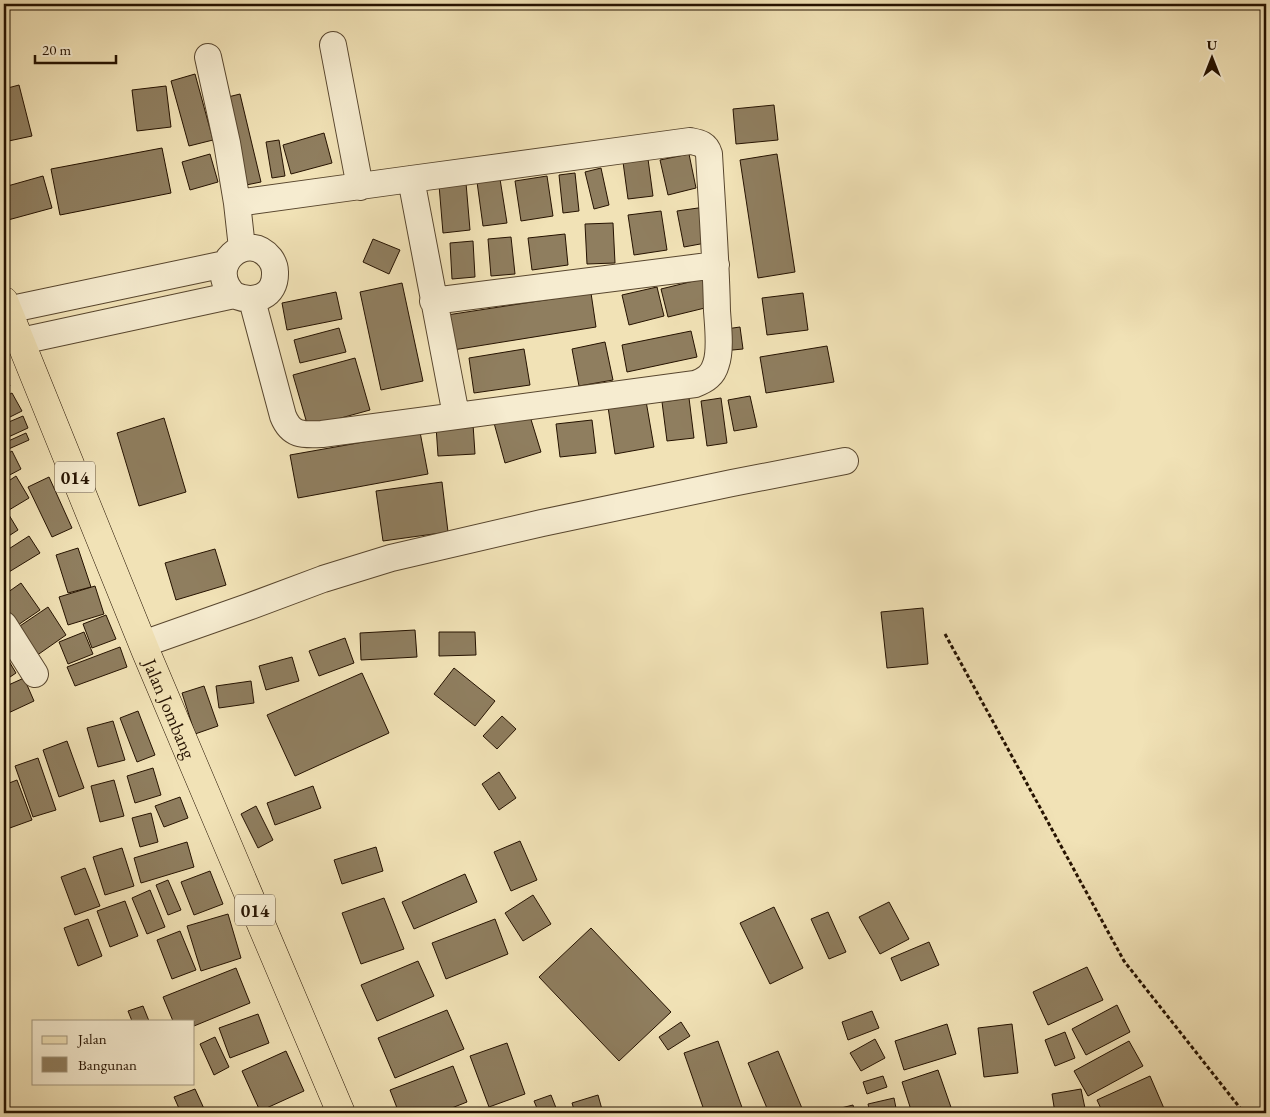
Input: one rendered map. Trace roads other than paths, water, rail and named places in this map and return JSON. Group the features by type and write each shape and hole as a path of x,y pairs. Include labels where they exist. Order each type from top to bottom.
{"main road":[{"name":"Jalan Jombang","path":"6,306 145,648 341,1113"}],"street":[{"path":"333,45 360,187"},
{"path":"208,57 227,143 237,203 234,256 223,273 224,281 228,289 243,297 282,416 286,424 296,432 305,435 322,434 695,384 711,375 717,362 716,265 709,154 704,145 698,142 237,203"},
{"path":"411,179 456,416"},
{"path":"6,306 234,256 251,247 267,254 275,269 273,286 260,298 243,297 21,342"},
{"path":"433,301 716,265"},
{"path":"145,648 323,579 391,558 542,523 845,461"},
{"path":"4,625 35,674"}]}
